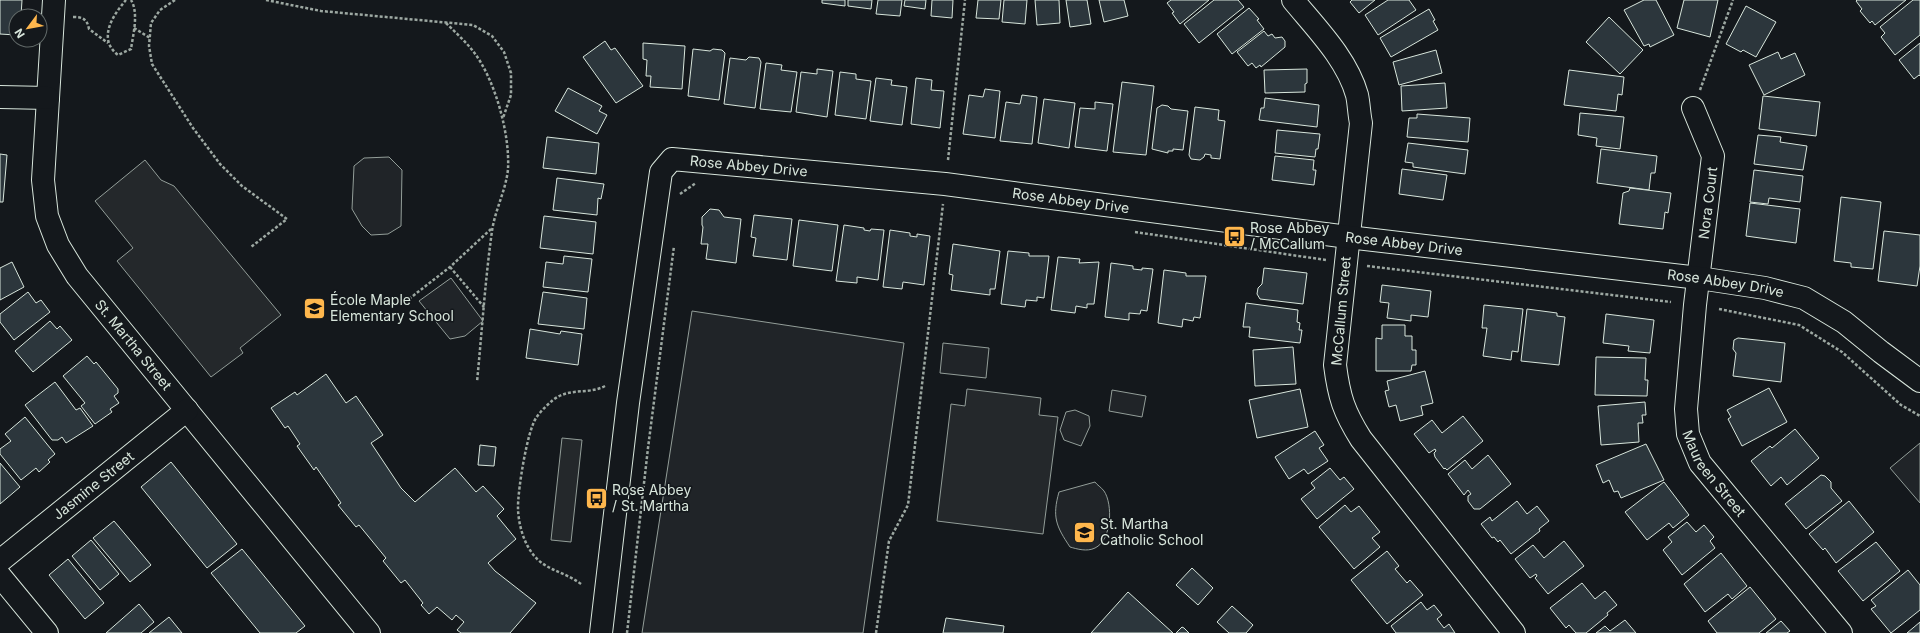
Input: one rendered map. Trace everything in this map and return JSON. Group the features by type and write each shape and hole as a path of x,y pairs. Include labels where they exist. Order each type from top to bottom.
{"street":[{"name":"St. Martha Street","path":"54,0 43,180 47,216 58,245 77,276 369,633"},
{"name":"McCallum Street","path":"1293,0 1328,43 1346,69 1357,95 1361,123 1335,366 1338,393 1347,418 1361,439 1514,633"},
{"path":"0,97 48,98"},
{"name":"Nora Court","path":"1693,108 1714,156 1699,278"},
{"name":"Rose Abbey Drive","path":"601,633 628,403 661,172 672,159 945,184 1348,237 1699,278 1765,288 1804,298 1844,322 1920,381"},
{"name":"Maureen Street","path":"1699,278 1686,409 1688,434 1700,463 1841,633"},
{"name":"Jasmine Street","path":"0,561 187,410"},
{"path":"0,576 47,633"}],"path":[{"path":"126,0 116,12 108,30 108,43 111,50 118,55 131,49 134,28 134,5 131,0"},
{"path":"175,0 160,10 151,23 149,46 152,64 193,128 220,164 242,186 287,219 251,247"},
{"path":"266,0 321,11 473,25 492,36 504,52 511,73 511,95 503,119"},
{"path":"948,160 965,0"},
{"path":"1693,108 1733,0"},
{"path":"69,17 82,17 88,22 89,29 108,43"},
{"path":"446,23 474,52 491,79 503,119 508,168 502,196 492,228 477,382"},
{"path":"134,28 150,38"},
{"name":"Rose Abbey Drive","path":"679,201 680,193 698,181"},
{"path":"935,203 951,205"},
{"path":"876,633 889,541 908,506 943,204"},
{"path":"409,299 450,267 492,228"},
{"name":"Rose Abbey Drive","path":"1130,231 1326,260"},
{"path":"627,633 674,239"},
{"path":"1366,266 1671,302"},
{"path":"450,267 484,307"},
{"path":"1718,310 1799,325 1842,352 1901,405 1920,416"},
{"path":"580,584 569,575 547,568 532,553 522,531 518,508 528,435 536,418 553,400 572,391 598,390 605,386"}],"shaded area":[{"path":"389,157 402,170 401,226 388,234 371,235 362,226 352,209 354,166 364,158"},
{"path":"145,160 161,180 174,186 281,315 240,348 243,353 211,377 117,261 133,248 95,201"},
{"path":"451,278 483,321 465,336 450,339 419,301"},
{"path":"692,311 904,343 863,633 642,633"},
{"path":"943,343 989,348 986,378 940,373"},
{"path":"967,389 1041,398 1039,415 1058,417 1043,534 937,521 951,404 965,406"},
{"path":"1112,390 1146,396 1142,417 1109,411"},
{"path":"1075,410 1089,416 1090,426 1081,446 1064,440 1060,430 1066,412"},
{"path":"562,438 582,440 571,542 551,540"},
{"path":"1920,443 1920,503 1890,468"},
{"path":"1095,482 1104,491 1109,504 1110,513 1108,530 1105,538 1101,544 1089,550 1070,547 1061,533 1057,521 1056,508 1059,492"}],"building":[{"path":"0,0 22,0 22,8 8,8 8,34 0,34"},
{"path":"822,0 845,0 845,6 822,3"},
{"path":"848,0 872,0 871,9 848,6"},
{"path":"878,0 902,0 900,16 876,14"},
{"path":"905,0 926,0 925,9 904,6"},
{"path":"932,0 953,0 952,18 931,16"},
{"path":"978,0 1001,0 999,19 976,18"},
{"path":"1004,0 1027,0 1025,24 1002,22"},
{"path":"1035,0 1059,0 1060,23 1037,25"},
{"path":"1066,0 1087,0 1091,24 1070,27"},
{"path":"1099,0 1124,0 1128,16 1104,22"},
{"path":"1171,0 1209,0 1180,24 1172,13 1174,12 1167,3"},
{"path":"1214,0 1238,0 1244,7 1199,43 1184,24"},
{"path":"1352,0 1375,0 1359,13 1350,2"},
{"path":"1388,0 1409,0 1416,10 1378,35 1365,15"},
{"path":"1644,0 1656,0 1674,35 1650,47 1649,44 1644,46 1624,10"},
{"path":"1684,0 1718,0 1710,37 1677,28"},
{"path":"1906,0 1875,25 1872,21 1870,23 1860,11 1862,9 1856,1"},
{"path":"1913,0 1920,0 1920,35 1895,55 1881,37 1885,33 1880,27"},
{"path":"1746,6 1776,22 1756,57 1743,50 1741,52 1726,44"},
{"path":"1249,8 1259,19 1257,20 1264,29 1232,54 1217,34"},
{"path":"1429,9 1438,30 1391,57 1380,38"},
{"path":"1609,17 1643,50 1620,74 1586,42"},
{"path":"1264,31 1268,36 1272,34 1275,38 1282,37 1285,41 1285,47 1261,67 1260,65 1256,68 1252,63 1248,66 1237,52"},
{"path":"605,41 611,50 615,48 643,86 616,103 583,57"},
{"path":"643,43 685,46 682,89 650,87 651,76 646,76 647,60 643,59"},
{"path":"1920,43 1920,76 1919,75 1914,79 1899,60"},
{"path":"693,49 710,51 713,49 722,50 725,53 719,100 688,96"},
{"path":"1436,50 1442,73 1399,85 1393,62"},
{"path":"1778,52 1781,59 1795,53 1805,75 1764,95 1749,65"},
{"path":"749,57 759,58 761,62 755,108 724,104 730,58 746,60"},
{"path":"766,63 782,65 781,70 797,72 791,112 760,109"},
{"path":"817,69 833,71 827,117 796,112 801,72 817,74"},
{"path":"1307,69 1307,83 1305,84 1305,92 1265,93 1264,70"},
{"path":"1569,70 1624,77 1622,95 1618,94 1616,111 1564,105"},
{"path":"840,72 856,74 856,79 871,81 866,119 835,115"},
{"path":"876,78 892,80 891,85 907,87 902,125 870,121"},
{"path":"916,78 932,80 931,90 944,91 940,128 911,124"},
{"path":"1122,82 1154,86 1146,155 1113,152"},
{"path":"1445,83 1447,108 1402,111 1401,86"},
{"path":"568,88 602,106 599,111 607,115 597,134 555,111"},
{"path":"985,89 1000,91 995,138 963,134 969,95 983,97"},
{"path":"1022,95 1037,97 1032,144 1000,141 1006,102 1020,104"},
{"path":"1763,96 1820,102 1816,136 1759,129"},
{"path":"1265,98 1319,105 1317,127 1259,120 1261,108 1264,108"},
{"path":"1044,99 1075,103 1069,148 1038,143"},
{"path":"1095,102 1113,104 1107,151 1075,147 1080,108 1095,109"},
{"path":"1162,105 1168,106 1171,109 1188,111 1183,150 1173,149 1173,151 1168,151 1168,153 1152,149 1157,108"},
{"path":"1195,107 1219,110 1218,120 1225,121 1220,159 1211,158 1211,155 1205,154 1200,160 1191,159 1189,155"},
{"path":"1580,113 1624,117 1620,149 1596,146 1597,138 1578,135"},
{"path":"1417,114 1470,118 1468,142 1407,137 1409,118 1417,118"},
{"path":"1277,130 1320,134 1318,149 1316,149 1315,157 1275,153"},
{"path":"1758,135 1781,137 1780,142 1807,146 1803,170 1754,164"},
{"path":"547,137 599,143 596,174 543,168"},
{"path":"1408,143 1468,150 1465,174 1413,167 1413,163 1405,162"},
{"path":"1601,149 1657,156 1655,173 1651,173 1649,190 1597,183"},
{"path":"0,154 7,155 3,202 0,202"},
{"path":"1275,156 1314,160 1313,170 1316,170 1314,185 1272,180"},
{"path":"1402,169 1447,175 1443,200 1399,194"},
{"path":"1754,170 1803,176 1800,202 1769,198 1768,204 1750,202"},
{"path":"557,178 604,184 601,199 598,198 597,215 553,210"},
{"path":"1630,188 1671,193 1668,213 1665,212 1663,229 1619,224 1623,193 1629,191"},
{"path":"1841,197 1881,202 1873,269 1851,267 1851,263 1834,261"},
{"path":"1750,203 1800,209 1796,243 1746,236"},
{"path":"710,209 719,210 724,217 741,219 736,263 706,259 708,244 701,244 703,227 702,217"},
{"path":"754,215 792,219 787,260 753,256 756,238 751,237"},
{"path":"544,216 596,222 593,254 540,248"},
{"path":"799,220 838,225 832,271 793,266"},
{"path":"844,225 864,228 864,230 870,231 871,229 884,230 878,280 857,277 857,283 836,281"},
{"path":"890,230 910,233 910,236 917,237 917,234 930,236 924,285 903,282 902,289 883,287"},
{"path":"1884,231 1920,235 1920,266 1917,286 1878,281"},
{"path":"953,244 1000,251 995,289 990,289 990,295 951,290 953,275 949,274"},
{"path":"1008,251 1029,253 1029,256 1049,256 1044,298 1037,297 1037,301 1026,300 1025,307 1001,304"},
{"path":"564,256 592,259 588,292 543,287 546,262 563,264"},
{"path":"1058,257 1080,259 1079,263 1099,262 1094,304 1087,304 1087,308 1076,306 1075,313 1051,310"},
{"path":"12,262 24,287 0,300 0,268"},
{"path":"1111,263 1133,266 1133,269 1153,269 1147,311 1141,310 1140,314 1129,313 1129,320 1105,317"},
{"path":"1264,268 1307,273 1303,304 1260,299 1257,294 1258,288 1262,284"},
{"path":"1164,270 1186,273 1186,276 1206,276 1200,318 1194,317 1193,321 1183,319 1182,327 1158,323"},
{"path":"1382,285 1431,291 1428,317 1411,315 1411,321 1387,318 1389,303 1380,302"},
{"path":"28,292 36,303 41,300 50,312 14,340 0,322 0,314"},
{"path":"543,292 587,298 584,329 538,324"},
{"path":"1246,303 1298,310 1297,322 1300,323 1299,330 1302,330 1300,343 1249,337 1250,327 1243,327"},
{"path":"1484,305 1523,309 1518,352 1512,351 1511,360 1483,356 1487,328 1482,328"},
{"path":"1527,309 1557,313 1557,316 1565,317 1559,365 1521,361"},
{"path":"1606,314 1654,320 1650,353 1628,351 1629,346 1603,343"},
{"path":"50,321 57,329 60,326 72,340 33,372 15,351"},
{"path":"1382,325 1405,325 1405,336 1412,336 1412,350 1416,350 1416,365 1412,365 1411,371 1376,371 1376,338 1382,339"},
{"path":"530,329 560,334 561,331 582,334 578,365 526,358"},
{"path":"1738,338 1785,343 1781,382 1733,376 1736,353 1733,349 1734,340"},
{"path":"1293,347 1296,384 1255,386 1253,350"},
{"path":"87,356 94,364 96,362 118,389 118,393 114,396 119,403 110,409 112,412 95,424 81,406 85,403 63,376"},
{"path":"1596,357 1646,358 1645,380 1648,380 1647,396 1595,395"},
{"path":"1425,371 1433,403 1421,406 1423,415 1400,421 1396,405 1389,407 1385,391 1389,390 1387,381"},
{"path":"326,374 346,403 356,396 383,435 371,443 401,488 415,502 455,468 476,492 483,486 504,509 497,516 516,539 488,563 495,571 536,603 510,633 461,633 457,630 464,622 456,615 452,620 437,607 429,614 421,605 423,603 405,580 401,583 383,561 386,558 359,525 356,527 338,505 341,503 316,467 314,470 297,446 300,444 288,426 285,428 271,408 295,392 297,395"},
{"path":"55,382 76,410 80,408 93,426 66,443 62,437 58,440 52,440 25,405"},
{"path":"1769,388 1787,422 1742,446 1728,419 1731,417 1727,410"},
{"path":"1300,389 1308,427 1257,438 1249,400"},
{"path":"1645,402 1646,415 1642,415 1643,423 1638,423 1639,442 1601,445 1598,406"},
{"path":"1463,416 1483,441 1447,470 1445,468 1444,469 1435,457 1435,449 1429,453 1414,434 1432,420 1442,433"},
{"path":"25,417 55,454 48,460 50,462 39,472 36,468 21,480 0,454 0,449 11,441 5,434"},
{"path":"1795,429 1819,458 1787,485 1781,477 1771,486 1751,461 1770,446 1772,448"},
{"path":"1315,431 1324,445 1319,448 1328,461 1308,474 1304,469 1289,479 1275,457"},
{"path":"1646,444 1664,480 1621,498 1618,491 1614,492 1609,480 1603,483 1596,465"},
{"path":"480,445 496,447 494,466 478,465"},
{"path":"1488,455 1511,484 1480,509 1474,509 1468,501 1468,496 1471,494 1468,490 1464,495 1448,474 1465,460 1472,469"},
{"path":"171,462 237,544 207,568 141,487"},
{"path":"0,463 20,487 0,504"},
{"path":"1330,468 1340,480 1344,477 1354,489 1317,519 1301,499 1315,488 1311,483"},
{"path":"1821,475 1825,476 1831,482 1831,488 1842,501 1806,529 1785,504"},
{"path":"1664,482 1689,515 1673,528 1669,523 1647,540 1625,512"},
{"path":"1517,501 1527,514 1537,506 1549,521 1539,529 1540,531 1511,554 1500,540 1498,542 1494,537 1492,538 1481,524 1490,517 1492,521"},
{"path":"1849,501 1874,532 1836,563 1825,548 1823,550 1809,534"},
{"path":"1345,505 1351,512 1359,506 1380,532 1372,538 1380,547 1354,569 1319,527"},
{"path":"114,521 151,565 130,582 93,538"},
{"path":"1687,522 1696,532 1704,525 1714,537 1710,541 1715,548 1682,575 1663,550 1672,542 1668,537"},
{"path":"91,540 119,574 100,590 72,556"},
{"path":"1564,541 1584,566 1548,594 1535,578 1537,576 1536,574 1530,578 1515,559 1533,545 1544,558"},
{"path":"1876,542 1900,571 1863,601 1838,571"},
{"path":"242,549 305,626 296,633 260,633 211,573"},
{"path":"1387,551 1399,566 1395,569 1407,583 1410,580 1423,595 1387,624 1351,580"},
{"path":"1721,553 1747,586 1732,599 1728,594 1705,612 1684,584"},
{"path":"68,559 104,603 85,619 49,575"},
{"path":"1192,568 1213,588 1198,605 1176,585"},
{"path":"1908,570 1920,585 1920,610 1891,633 1871,609 1876,606 1871,600"},
{"path":"1582,583 1595,599 1605,591 1617,605 1607,613 1608,615 1586,633 1576,633 1569,625 1566,628 1550,608"},
{"path":"1750,587 1776,619 1759,633 1717,633 1708,621"},
{"path":"1128,592 1173,633 1091,633"},
{"path":"1421,602 1427,610 1434,605 1442,615 1437,619 1444,628 1449,624 1455,633 1396,633 1391,626"},
{"path":"139,604 154,622 141,633 106,633"},
{"path":"1232,606 1253,625 1246,633 1229,633 1217,622"},
{"path":"169,617 182,633 149,633"},
{"path":"946,618 1004,626 1003,633 943,633"},
{"path":"1625,620 1636,633 1596,633 1605,626 1610,631"},
{"path":"1781,621 1790,631 1787,633 1766,633"},
{"path":"1920,622 1920,633 1907,633"},
{"path":"1182,627 1184,628 1189,633 1176,633"}],"place":[{"name":"Rose Abbey / McCallum","path":"1234,236"},
{"name":"École Maple Elementary School","path":"315,308"},
{"name":"Rose Abbey / St. Martha","path":"596,498"},
{"name":"St. Martha Catholic School","path":"1084,532"}]}
